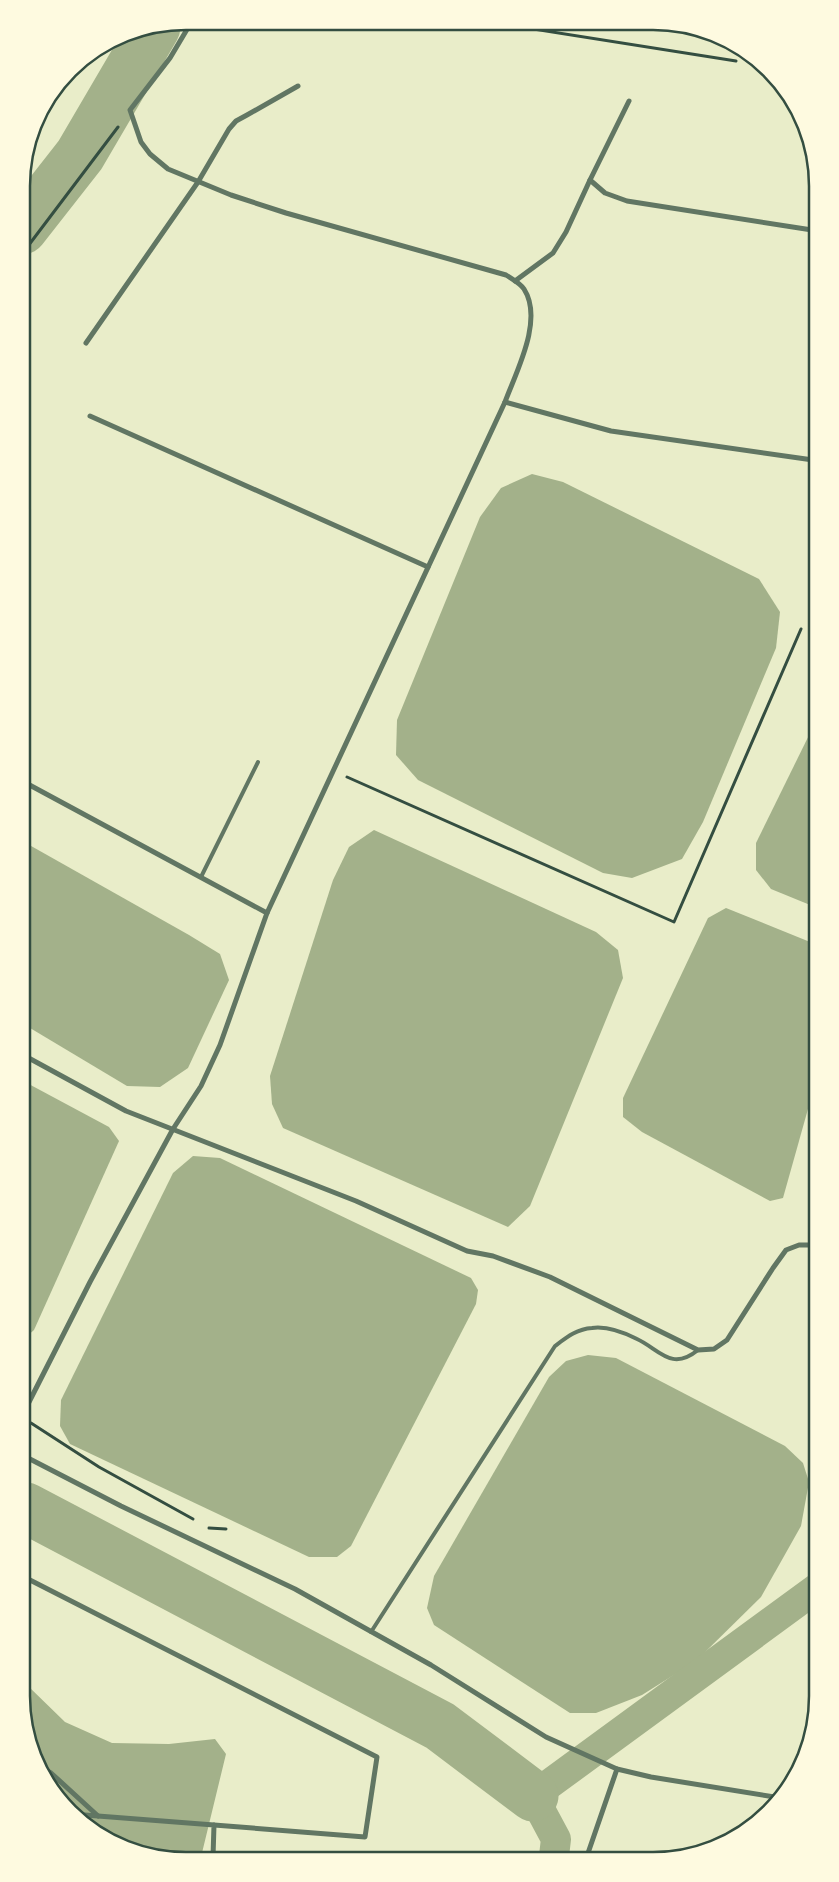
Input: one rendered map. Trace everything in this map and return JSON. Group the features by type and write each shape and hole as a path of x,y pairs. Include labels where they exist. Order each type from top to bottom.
{"street":[{"path":"30,1400 90,1282 173,1129 201,1086 220,1045 267,913 505,402 528,342 531,321 530,300 523,287 506,275 286,213 231,195 168,169 150,154 135,128 130,110 170,58 187,30"},
{"path":"86,343 198,182 229,129 236,121 298,86"},
{"path":"515,281 553,253 566,232 629,101"},
{"path":"590,180 605,193 627,201 809,230"},
{"path":"505,402 611,431 809,459"},
{"path":"90,416 428,567"},
{"path":"30,785 267,913"},
{"path":"30,1059 126,1111 356,1201 467,1251 493,1256 550,1277 698,1350 714,1349 727,1340 786,1250 799,1245 809,1245"},
{"path":"30,1459 121,1506 294,1589 431,1665 546,1737 618,1769 650,1777 772,1797"},
{"path":"30,1580 376,1757 365,1837 86,1815"},
{"path":"588,1852 618,1769"},
{"path":"50,1773 99,1816"},
{"path":"213,1852 214,1825"}],"lane":[{"path":"201,877 258,762"},
{"path":"371,1632 555,1346 574,1332 594,1327 615,1331 638,1339 661,1356 676,1359 690,1357 698,1350"}],"path":[{"path":"539,30 736,61"},
{"path":"30,243 130,110"},
{"path":"333,770 674,922 801,629"},
{"path":"30,1423 99,1467 209,1528 226,1529"}],"shaded area":[{"path":"532,474 563,482 759,579 780,612 776,648 703,822 682,859 632,878 603,873 418,780 396,755 397,720 480,517 501,488"},
{"path":"809,735 809,905 771,889 756,870 756,843"},
{"path":"374,830 596,932 618,950 623,978 530,1206 508,1227 283,1128 272,1104 270,1076 333,880 349,847"},
{"path":"30,845 220,954 229,980 188,1068 160,1087 127,1086 30,1028"},
{"path":"726,908 809,942 809,1105 783,1198 770,1201 642,1132 623,1117 623,1098 708,918"},
{"path":"30,1085 109,1127 119,1141 34,1330 30,1334"},
{"path":"193,1156 220,1158 471,1278 478,1290 476,1304 351,1546 337,1557 309,1557 70,1444 60,1426 61,1400 173,1173"},
{"path":"588,1355 616,1358 785,1446 803,1463 809,1482 801,1526 761,1597 696,1661 642,1695 596,1713 570,1713 434,1625 427,1608 434,1576 549,1377 566,1361"},
{"path":"30,1688 65,1722 112,1743 169,1744 215,1739 226,1754 202,1852 165,1851 136,1844 117,1836 91,1820 62,1791 42,1756 35,1737 31,1717"}],"waterway":[{"path":"30,219 80,155 151,34"},
{"path":"30,1510 440,1726 533,1796"},
{"path":"554,1852 556,1839 533,1796 809,1594"}]}
